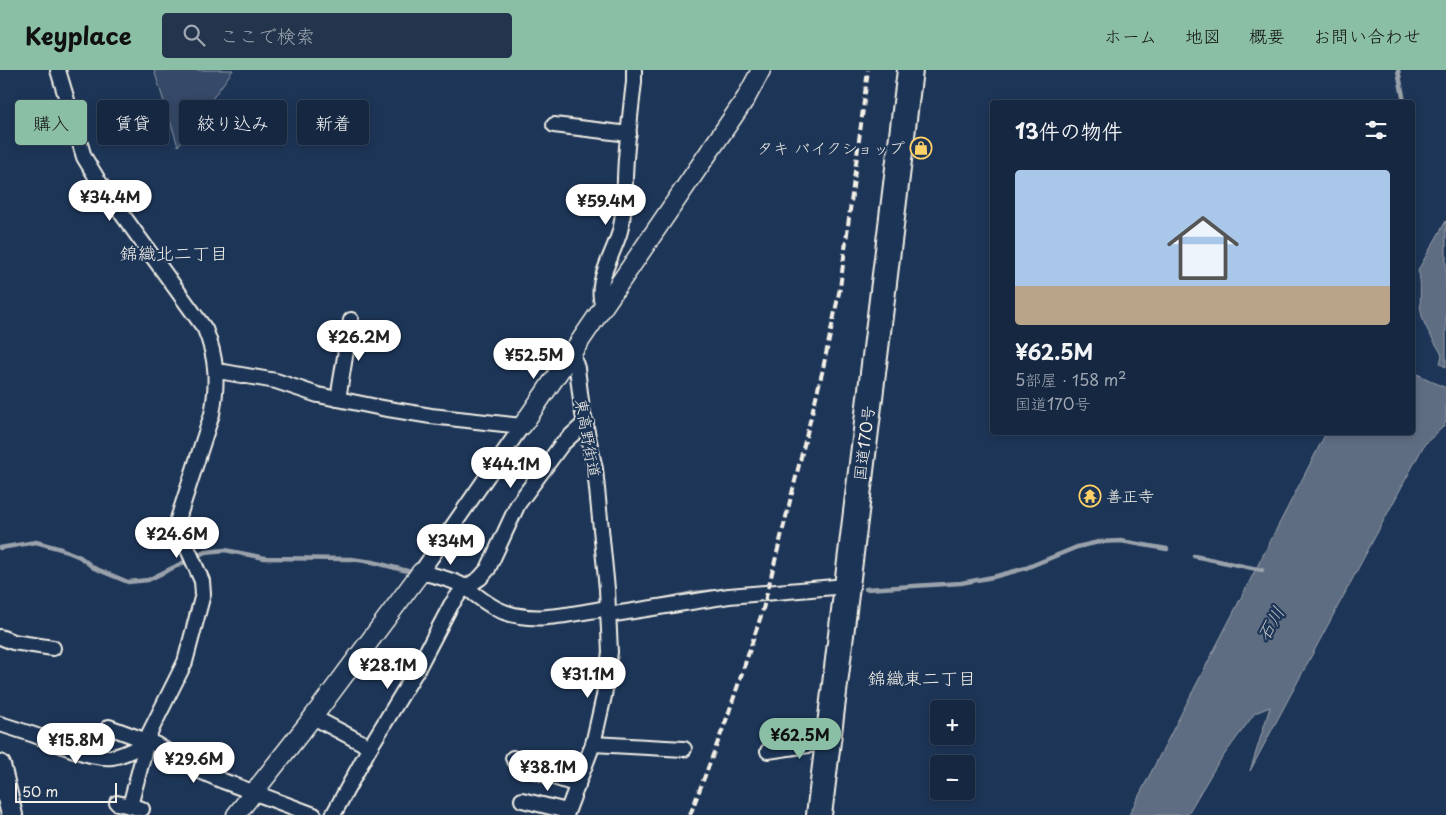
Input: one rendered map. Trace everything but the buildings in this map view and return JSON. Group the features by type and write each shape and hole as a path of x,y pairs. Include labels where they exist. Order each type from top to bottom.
{"highway":[{"name":"国道170号","path":"819,815 910,70"}],"main road":[{"path":"0,765 12,815"}],"street":[{"path":"58,70 84,157 101,186 205,329 212,348 216,372 216,397 212,414 178,519 179,529 202,581 203,594 185,662 151,728 130,806"},
{"path":"604,308 600,300 600,290 620,230 626,193 626,161 634,70"},
{"path":"236,815 313,717 421,572 604,308 746,98 761,70"},
{"path":"554,125 629,134"},
{"path":"338,399 351,320"},
{"name":"東高野街道","path":"566,813 592,744 604,696 610,652 595,469 577,368 572,353"},
{"path":"216,372 276,380 318,395 431,416 522,426"},
{"path":"333,815 452,605 462,590 480,578 488,569 518,504 532,483 562,444 586,422"},
{"path":"421,572 466,587 491,606 505,613 517,615 548,616 608,612 729,596 846,586"},
{"path":"0,637 13,642 53,648"},
{"path":"313,717 370,747"},
{"path":"0,724 66,747 111,757 127,753 148,742"},
{"path":"109,727 155,744 200,771 314,815"},
{"path":"768,751 828,742"},
{"path":"592,744 684,749"},
{"path":"513,758 520,766 578,785"},
{"path":"522,800 566,813"}],"shaded area":[{"path":"154,70 233,70 211,100 179,100 178,146 169,118 169,100 163,100"}],"water":[{"path":"1446,221 1446,367 1440,364 1442,355 1423,321 1418,270"},
{"name":"石川","path":"1415,373 1446,388 1446,421 1444,426 1424,445 1250,771 1270,707 1255,713 1216,766 1187,815 1129,815 1325,435 1415,435"}],"waterway":[{"path":"1398,70 1404,100"},
{"path":"866,589 961,583 993,577 1026,568 1077,547 1099,542 1121,541 1167,549"},
{"path":"0,548 36,542 80,557 94,568 128,582 148,580 205,552 225,550 265,558 351,559 373,562 415,573"},
{"path":"1194,556 1262,570"},
{"path":"661,600 694,593 718,591"}],"railway":[{"path":"690,815 727,718 762,613 822,373 840,288 868,70"}],"place":[{"name":"タキ バイクショップ","path":"921,148"},
{"name":"善正寺","path":"1090,496"}],"district":[{"name":"錦織北二丁目","path":"174,254"},
{"name":"錦織東二丁目","path":"922,679"}]}
